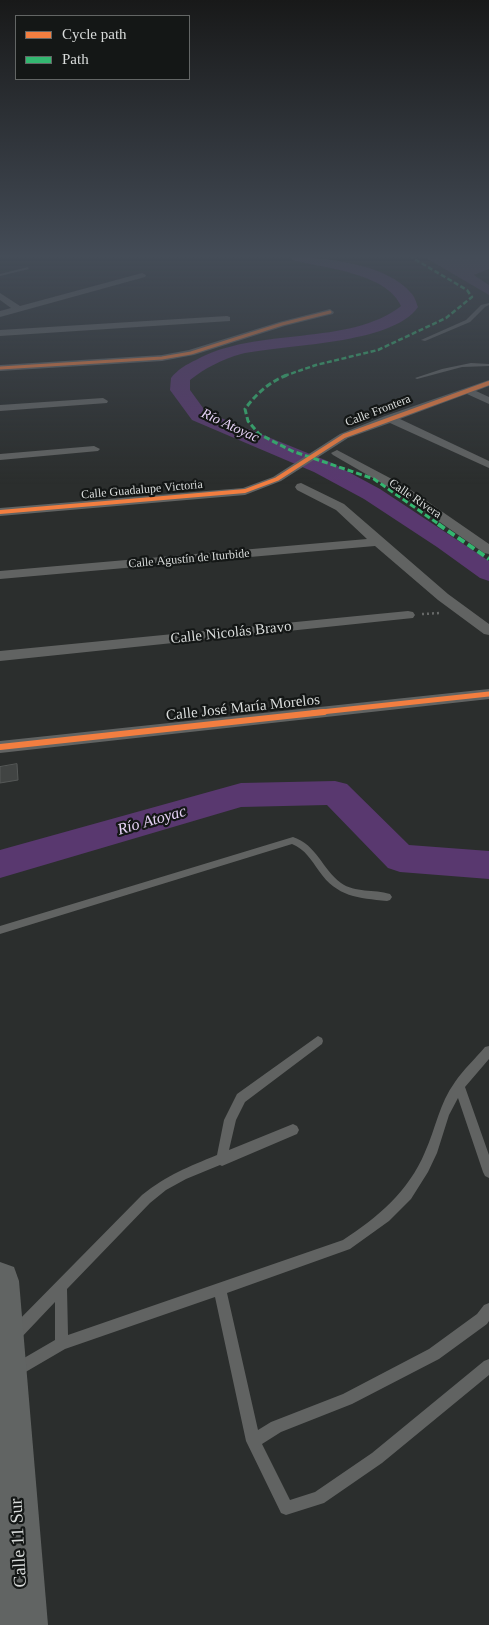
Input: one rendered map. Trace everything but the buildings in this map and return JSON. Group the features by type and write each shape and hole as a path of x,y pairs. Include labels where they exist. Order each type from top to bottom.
{"main road":[{"name":"Calle 11 Sur","path":"0,1281 7,1359 24,1625"}],"street":[{"path":"0,368 162,358 191,354 255,333"},
{"name":"Calle Frontera","path":"283,476 344,436 389,418 489,384"},
{"path":"468,391 489,402"},
{"path":"0,408 102,401"},
{"path":"389,418 489,464"},
{"path":"0,457 94,449"},
{"name":"Calle Rivera","path":"337,453 401,489 487,547"},
{"name":"Calle Guadalupe Victoria","path":"0,512 228,494 260,486 283,476"},
{"path":"301,487 340,507 378,542 462,612 489,631"},
{"name":"Calle Agustín de Iturbide","path":"0,575 378,542"},
{"name":"Calle Nicolás Bravo","path":"0,656 408,616"},
{"name":"Calle José María Morelos","path":"0,747 489,694"}],"lane":[{"path":"423,340 440,333"},
{"path":"417,378 463,364 489,364"},
{"path":"0,930 293,840 300,842 336,884 347,891 387,897"},
{"path":"222,1160 227,1126 232,1111 241,1098 318,1041"},
{"path":"7,1359 62,1344 346,1245 383,1220 408,1194 430,1154 448,1105 459,1085 489,1051"},
{"path":"459,1085 489,1172"},
{"path":"7,1359 61,1288 146,1199 162,1186 293,1130"},
{"path":"61,1288 62,1344"},
{"path":"220,1288 253,1441 286,1508 319,1498 377,1458 489,1366"},
{"path":"253,1441 276,1427 347,1399 434,1354 482,1319 489,1310"}],"path":[{"path":"408,616 462,612"}],"waterway":[{"name":"Río Atoyac","path":"349,333 254,346 228,352 187,373 181,378 180,390 199,416 322,467 372,494 446,542 489,573"},
{"name":"Río Atoyac","path":"0,864 241,795 335,793 400,858 489,865"}],"marked path":[{"path":"417,333 366,354 316,365 283,376 255,395 245,409 248,421 259,434 292,451 374,479 489,559"}],"cycle path":[{"path":"0,368 162,358 191,353 254,333"},
{"path":"0,512 245,491 277,479 344,436 489,383"},
{"path":"0,747 489,694"}]}
